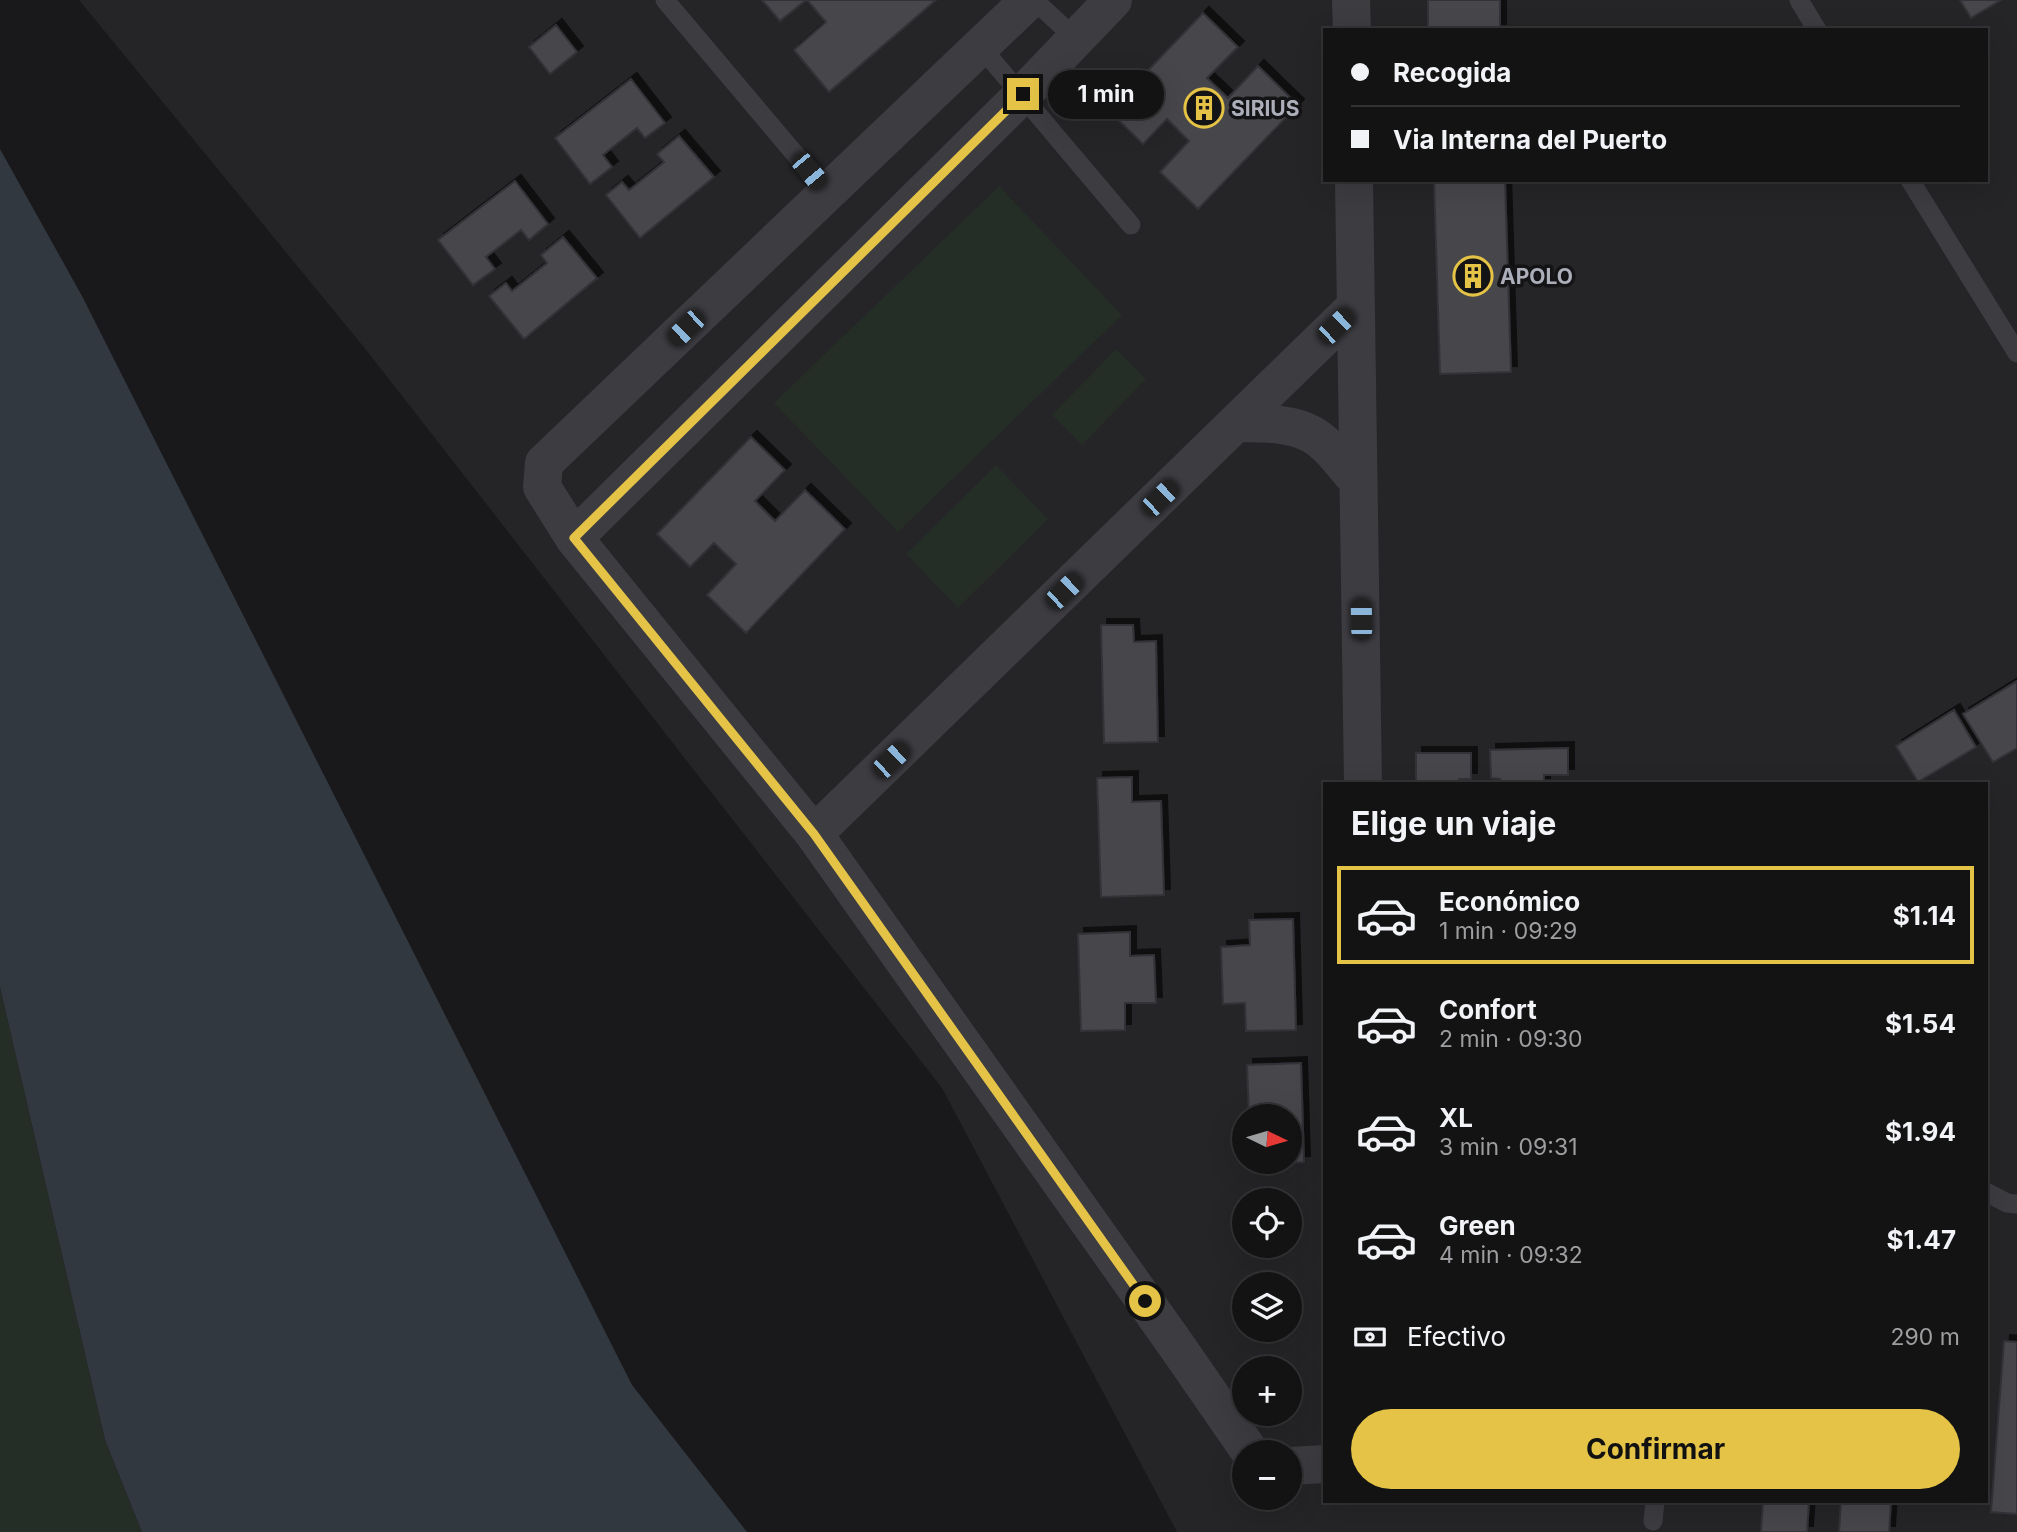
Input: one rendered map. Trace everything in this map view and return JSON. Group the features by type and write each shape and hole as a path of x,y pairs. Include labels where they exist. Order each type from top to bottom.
{"street":[{"path":"1028,0 544,463 542,487 574,538 814,834 1242,1440"},
{"path":"574,538 1023,94 1113,0"},
{"path":"1351,0 1352,28"},
{"path":"1354,182 1363,782"},
{"path":"814,834 1356,306"},
{"path":"1237,423 1279,424 1307,432 1323,443 1358,481"},
{"path":"1302,1465 1323,1464"}],"lane":[{"path":"665,0 827,192"},
{"path":"1034,0 1076,39"},
{"path":"1799,0 1816,28"},
{"path":"980,46 1131,225"},
{"path":"1911,182 2017,353"},
{"path":"1988,1193 2007,1203 2017,1204"}],"shaded area":[{"path":"79,0 2017,0 2017,1532 1177,1532 942,1088 367,351"},
{"path":"0,149 82,296 632,1385 747,1532 142,1532 105,1440 0,987"},
{"path":"999,186 1122,315 898,532 774,403"},
{"path":"1116,349 1146,379 1082,445 1052,415"},
{"path":"996,465 1048,519 958,608 906,554"},
{"path":"0,987 105,1440 142,1532 0,1532"}],"building":[{"path":"762,0 806,0 780,21"},
{"path":"807,0 936,0 829,92 794,50 826,22"},
{"path":"1428,0 1500,0 1500,28 1428,28"},
{"path":"1960,0 2001,0 1971,18"},
{"name":"SIRIUS","path":"1203,13 1238,47 1207,78 1228,98 1258,66 1298,105 1198,209 1160,172 1189,141 1167,119 1143,144 1109,111"},
{"path":"556,25 577,52 550,74 529,47"},
{"path":"631,79 665,123 645,138 637,128 603,155 612,167 590,184 555,138"},
{"path":"679,136 714,177 640,238 606,195 622,182 629,190 664,162 657,154"},
{"path":"515,181 548,224 529,240 521,230 486,257 495,269 473,285 438,240"},
{"name":"APOLO","path":"1434,182 1505,182 1511,372 1440,374"},
{"path":"563,237 597,278 524,339 489,296 506,283 512,291 547,263 541,255"},
{"path":"751,437 785,470 755,501 775,521 805,490 845,529 746,633 707,595 736,564 714,543 690,567 657,534"},
{"path":"1101,625 1133,625 1134,642 1156,641 1158,742 1104,743"},
{"path":"2017,681 2017,748 1993,762 1963,714"},
{"path":"1954,710 1976,747 1918,782 1896,746"},
{"path":"1568,748 1568,775 1544,775 1544,782 1501,782 1500,779 1491,778 1490,750"},
{"path":"1416,753 1471,753 1471,779 1459,779 1459,782 1416,782"},
{"path":"1132,777 1132,802 1161,801 1164,895 1101,897 1097,778"},
{"path":"1293,919 1296,1030 1246,1031 1245,1003 1223,1004 1221,947 1250,945 1249,920"},
{"path":"1130,932 1130,956 1154,955 1156,1003 1125,1003 1125,1030 1081,1031 1078,934"},
{"path":"1301,1063 1304,1162 1302,1104 1249,1104 1247,1065"},
{"path":"2004,1341 2017,1342 2017,1514 1991,1512"},
{"path":"1763,1503 1809,1503 1807,1532 1761,1532"},
{"path":"1841,1503 1891,1503 1889,1532 1839,1532"}],"place":[{"name":"SIRIUS","path":"1204,108"},
{"name":"APOLO","path":"1473,276"}],"route":[{"path":"1023,94 574,538 814,834 1145,1301"}]}
